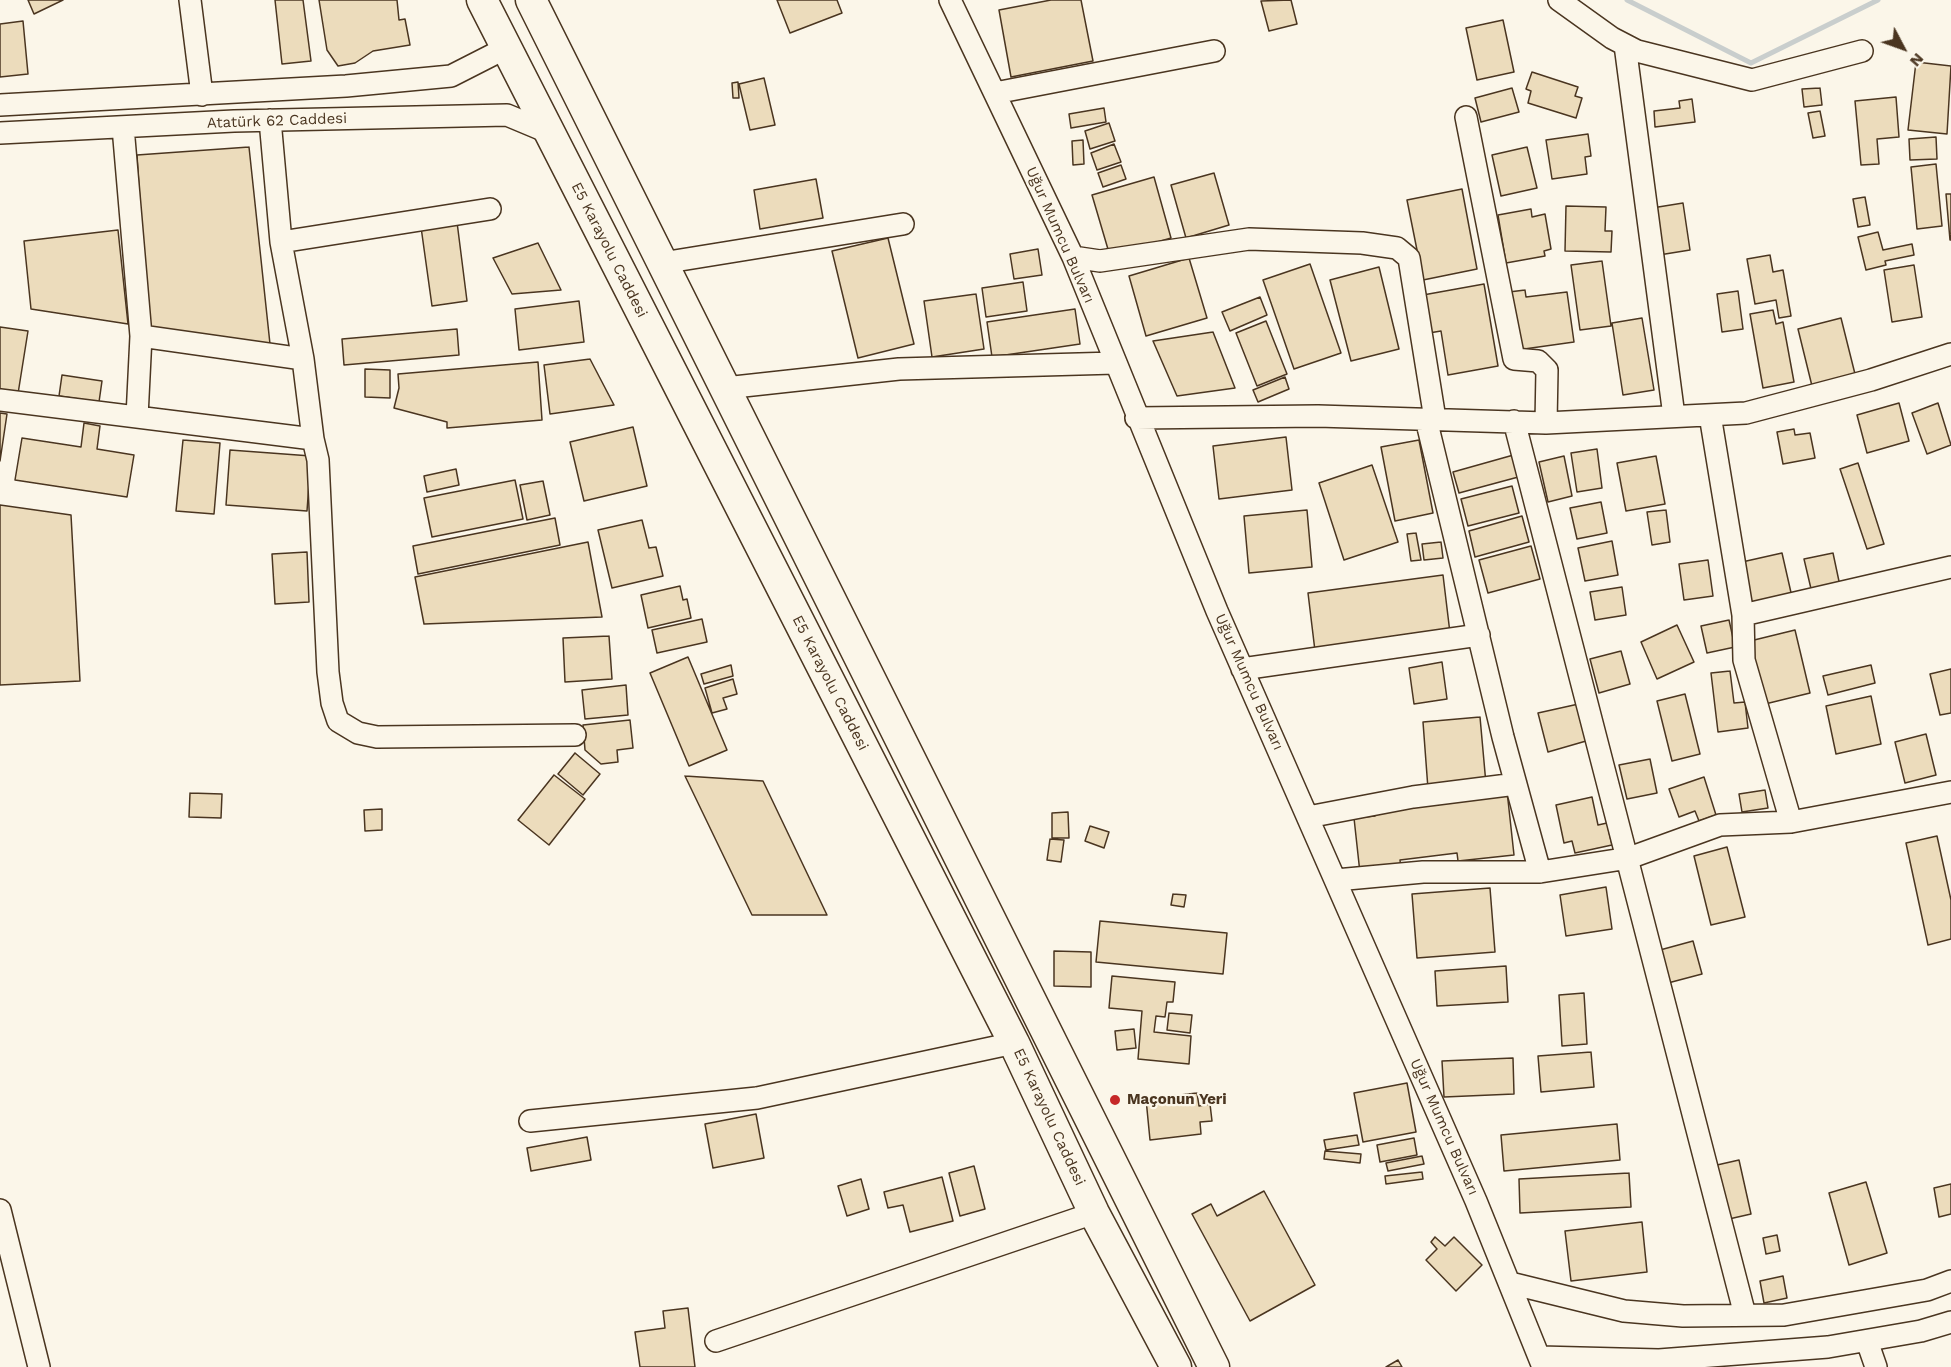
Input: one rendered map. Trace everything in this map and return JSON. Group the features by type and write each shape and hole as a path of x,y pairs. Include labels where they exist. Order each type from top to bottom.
{"highway":[{"name":"E5 Karayolu Caddesi","path":"482,0 1014,1043 1094,1213 1176,1367"},
{"path":"531,0 1214,1367"}],"street":[{"path":"190,0 202,95"},
{"name":"Uğur Mumcu Bulvarı","path":"950,0 1073,257 1136,418 1242,669 1510,1283 1541,1362"},
{"path":"1559,0 1637,51 1697,68 1752,80 1862,51"},
{"path":"1625,45 1674,416"},
{"name":"Atatürk 62 Caddesi","path":"0,105 346,86 451,75 506,48"},
{"path":"995,93 1214,51"},
{"name":"Atatürk 62 Caddesi","path":"0,133 270,120 507,115 550,133"},
{"path":"1466,117 1514,359 1538,361 1547,370 1546,423"},
{"path":"270,120 281,242 303,359 313,439 318,460 328,672 332,703 338,720 358,733 377,737 575,735"},
{"path":"123,127 141,336 137,417"},
{"path":"281,242 490,209"},
{"path":"662,263 903,224"},
{"path":"1073,257 1100,261 1249,239 1362,243 1397,248 1409,258 1431,419 1479,635 1540,872"},
{"path":"141,336 303,359"},
{"path":"1136,418 1318,416 1546,423 1746,413 1871,381 1951,354"},
{"path":"725,388 899,369 1115,363"},
{"path":"0,400 313,439"},
{"path":"1710,415 1743,615 1744,660 1791,822"},
{"path":"1514,421 1629,858 1745,1315"},
{"path":"1743,615 1951,567"},
{"path":"1242,669 1479,635"},
{"path":"1308,817 1413,797 1516,784"},
{"path":"1336,880 1423,872 1540,872 1629,858 1720,825 1791,822 1951,792"},
{"path":"530,1121 757,1098 1014,1043"},
{"path":"0,1210 39,1367"},
{"path":"717,1341 1094,1213"},
{"path":"1510,1283 1624,1311 1683,1316 1784,1315 1927,1290 1951,1281"},
{"path":"1541,1362 1659,1360 1828,1347 1921,1331 1951,1322"},
{"path":"1867,1341 1876,1367"}],"building":[{"path":"28,0 63,0 34,14"},
{"path":"275,0 303,0 311,61 282,64"},
{"path":"319,0 397,0 399,20 405,19 410,45 373,51 355,63 338,66 327,50"},
{"path":"777,0 837,0 842,13 790,33"},
{"path":"1051,0 1081,0 1093,61 1011,77 999,10"},
{"path":"1291,0 1297,24 1269,31 1261,1"},
{"path":"1503,20 1514,72 1477,80 1466,28"},
{"path":"23,21 28,74 0,77 0,24"},
{"path":"1916,62 1951,66 1947,134 1908,130"},
{"path":"1532,72 1578,87 1575,96 1582,98 1576,118 1528,103 1531,91 1526,89"},
{"path":"764,78 775,125 750,130 739,84"},
{"path":"738,82 739,98 733,98 732,83"},
{"path":"1512,88 1519,112 1481,122 1475,98"},
{"path":"1820,88 1822,105 1804,107 1802,89"},
{"path":"1896,97 1899,137 1877,139 1879,164 1861,165 1855,101"},
{"path":"1692,99 1695,122 1655,127 1654,111 1680,108 1679,101"},
{"path":"1104,108 1106,122 1071,128 1069,114"},
{"path":"1820,111 1825,136 1813,138 1808,113"},
{"path":"1109,123 1115,141 1090,149 1085,131"},
{"path":"1588,134 1591,156 1585,157 1587,174 1552,179 1546,140"},
{"path":"1936,137 1937,159 1910,160 1909,139"},
{"path":"1083,140 1084,164 1073,165 1072,141"},
{"path":"1114,144 1121,162 1097,170 1091,153"},
{"path":"249,147 270,344 148,330 137,155"},
{"path":"1527,147 1537,188 1501,196 1492,155"},
{"path":"1936,164 1942,226 1917,229 1911,167"},
{"path":"1121,165 1126,179 1103,187 1098,173"},
{"path":"1214,173 1229,225 1186,238 1171,185"},
{"path":"1154,177 1171,238 1110,256 1092,195"},
{"path":"816,179 823,218 760,229 754,190"},
{"path":"1462,189 1477,269 1423,280 1407,200"},
{"path":"1946,194 1951,194 1951,240 1950,240"},
{"path":"1865,197 1870,225 1858,227 1853,199"},
{"path":"1683,203 1690,250 1659,255 1652,208"},
{"path":"1566,206 1606,207 1605,231 1612,231 1611,252 1565,251"},
{"path":"1531,209 1532,217 1545,214 1551,249 1544,251 1545,256 1506,263 1498,215"},
{"path":"457,222 467,301 432,306 421,227"},
{"path":"118,230 128,324 31,309 24,241"},
{"path":"1878,232 1883,250 1912,244 1914,255 1885,261 1886,265 1866,270 1858,237"},
{"path":"888,238 914,344 858,358 832,251"},
{"path":"538,243 561,290 512,294 493,258"},
{"path":"1038,249 1042,275 1014,279 1010,254"},
{"path":"1770,255 1773,272 1783,270 1791,316 1779,318 1776,300 1755,304 1747,259"},
{"path":"1189,258 1207,318 1146,336 1129,276"},
{"path":"1602,261 1611,326 1580,330 1571,265"},
{"path":"1310,264 1341,353 1294,369 1263,280"},
{"path":"1914,265 1922,317 1892,322 1884,270"},
{"path":"1379,267 1399,349 1351,361 1330,280"},
{"path":"1023,282 1027,311 986,317 982,288"},
{"path":"1484,284 1498,366 1448,375 1441,331 1429,333 1423,295"},
{"path":"1525,290 1526,297 1567,292 1574,342 1517,350 1509,292"},
{"path":"1738,291 1743,329 1722,332 1717,294"},
{"path":"976,294 984,349 932,357 924,301"},
{"path":"1260,297 1267,315 1230,331 1222,312"},
{"path":"579,301 584,342 519,350 515,309"},
{"path":"1075,309 1080,344 992,357 987,322"},
{"path":"1773,310 1776,324 1783,322 1794,382 1763,388 1750,314"},
{"path":"1642,318 1654,390 1623,395 1612,323"},
{"path":"1841,318 1855,374 1812,386 1798,329"},
{"path":"1266,321 1287,374 1257,386 1236,333"},
{"path":"0,327 28,331 17,400 0,398"},
{"path":"457,329 459,355 344,365 342,339"},
{"path":"1213,332 1235,388 1177,396 1153,341"},
{"path":"590,359 614,405 550,414 544,365"},
{"path":"538,362 542,420 447,428 447,422 394,408 399,388 398,374"},
{"path":"365,369 390,370 390,398 365,397"},
{"path":"62,375 102,381 99,402 59,396"},
{"path":"1285,377 1289,389 1258,402 1253,390"},
{"path":"1899,403 1909,441 1867,453 1857,415"},
{"path":"1938,403 1951,445 1927,454 1912,413"},
{"path":"0,413 7,414 0,461"},
{"path":"84,423 100,426 97,449 134,455 127,497 15,480 22,438 81,447"},
{"path":"633,427 647,486 584,501 570,442"},
{"path":"1794,429 1795,435 1810,433 1815,458 1783,464 1777,432"},
{"path":"1286,437 1292,490 1219,499 1213,446"},
{"path":"183,440 220,443 214,514 176,511"},
{"path":"1419,440 1433,513 1395,521 1381,447"},
{"path":"1597,449 1602,488 1577,492 1571,453"},
{"path":"230,450 311,456 307,511 226,505"},
{"path":"1517,454 1522,476 1459,493 1453,472"},
{"path":"1564,456 1572,496 1548,502 1539,462"},
{"path":"1656,456 1665,504 1626,511 1617,463"},
{"path":"1858,463 1884,544 1867,549 1840,469"},
{"path":"1372,465 1398,542 1344,560 1319,483"},
{"path":"456,469 459,485 427,492 424,476"},
{"path":"515,480 523,519 432,537 424,498"},
{"path":"543,481 550,515 527,520 520,485"},
{"path":"1512,486 1519,513 1468,526 1461,499"},
{"path":"1601,502 1607,533 1577,539 1570,508"},
{"path":"0,505 71,515 80,681 0,685"},
{"path":"1307,510 1312,567 1249,573 1244,516"},
{"path":"1666,510 1670,542 1652,545 1647,512"},
{"path":"1522,516 1529,542 1475,557 1469,531"},
{"path":"555,518 560,545 418,574 413,546"},
{"path":"642,520 649,548 656,547 663,576 612,588 598,530"},
{"path":"1416,533 1421,560 1411,561 1407,534"},
{"path":"1612,541 1618,575 1585,581 1578,548"},
{"path":"588,542 602,617 424,624 415,577"},
{"path":"1441,542 1443,558 1424,560 1422,544"},
{"path":"1531,546 1540,579 1488,593 1479,560"},
{"path":"307,552 309,602 275,604 272,554"},
{"path":"1782,553 1792,597 1752,606 1742,562"},
{"path":"1833,553 1840,586 1812,593 1804,559"},
{"path":"1708,560 1713,596 1684,600 1679,564"},
{"path":"1443,575 1450,633 1315,651 1308,593"},
{"path":"680,586 683,600 687,599 691,618 648,628 641,595"},
{"path":"1622,587 1626,615 1595,620 1590,592"},
{"path":"702,619 707,642 657,653 652,630"},
{"path":"1729,620 1735,647 1707,653 1701,626"},
{"path":"1677,625 1694,662 1657,679 1641,642"},
{"path":"1795,630 1810,693 1761,705 1746,642"},
{"path":"609,636 612,679 565,682 563,638"},
{"path":"1621,651 1630,684 1599,693 1590,659"},
{"path":"688,657 727,750 689,766 650,673"},
{"path":"1442,662 1447,699 1414,704 1409,668"},
{"path":"731,665 733,676 704,684 701,674"},
{"path":"1871,665 1875,683 1828,695 1823,676"},
{"path":"1951,669 1951,713 1940,715 1930,674"},
{"path":"1730,671 1734,703 1745,702 1748,728 1718,732 1711,673"},
{"path":"733,679 737,694 723,698 727,709 712,713 705,688"},
{"path":"626,685 628,715 585,719 582,690"},
{"path":"1685,694 1700,754 1672,761 1657,701"},
{"path":"1871,696 1881,744 1836,754 1826,706"},
{"path":"1583,703 1593,739 1548,752 1538,713"},
{"path":"1480,717 1486,784 1428,789 1423,722"},
{"path":"630,720 633,748 617,750 618,762 601,764 585,750 583,725"},
{"path":"1926,734 1936,775 1905,783 1895,742"},
{"path":"575,753 600,774 583,795 558,774"},
{"path":"1650,759 1657,793 1627,799 1619,765"},
{"path":"554,775 585,799 549,845 518,820"},
{"path":"685,776 763,781 827,915 752,915"},
{"path":"1704,777 1716,815 1699,821 1695,811 1679,817 1669,789"},
{"path":"1765,790 1768,808 1742,812 1739,794"},
{"path":"1507,791 1514,855 1458,861 1457,853 1400,860 1401,869 1360,873 1354,818 1375,816 1374,806"},
{"path":"190,793 222,794 221,818 189,817"},
{"path":"1592,797 1598,825 1607,823 1612,845 1575,853 1572,841 1564,843 1556,805"},
{"path":"382,809 382,830 365,831 364,810"},
{"path":"1068,812 1069,838 1052,838 1052,813"},
{"path":"1090,826 1109,832 1104,848 1085,841"},
{"path":"1937,836 1951,900 1951,939 1928,945 1906,843"},
{"path":"1050,839 1064,840 1061,862 1047,860"},
{"path":"1727,847 1745,917 1711,925 1694,856"},
{"path":"1606,887 1612,929 1566,936 1560,895"},
{"path":"1490,888 1495,952 1417,958 1412,894"},
{"path":"1173,894 1186,895 1184,907 1171,905"},
{"path":"1100,921 1227,933 1223,974 1096,962"},
{"path":"1693,941 1702,974 1668,983 1660,950"},
{"path":"1054,951 1091,952 1091,987 1054,986"},
{"path":"1506,966 1508,1002 1437,1006 1435,971"},
{"path":"1112,976 1175,982 1173,1002 1167,1002 1165,1017 1156,1016 1154,1032 1191,1036 1189,1064 1138,1059 1142,1011 1109,1008"},
{"path":"1584,993 1587,1044 1562,1046 1559,995"},
{"path":"1169,1013 1192,1015 1190,1033 1167,1030"},
{"path":"1134,1029 1136,1048 1117,1050 1115,1031"},
{"path":"1591,1052 1594,1087 1541,1092 1538,1056"},
{"path":"1513,1058 1514,1094 1444,1097 1442,1061"},
{"path":"1407,1083 1416,1132 1363,1142 1354,1093"},
{"path":"1197,1093 1199,1106 1210,1104 1212,1121 1200,1122 1201,1134 1150,1140 1146,1099"},
{"path":"756,1114 764,1158 713,1168 705,1124"},
{"path":"1617,1124 1620,1160 1504,1171 1501,1135"},
{"path":"1357,1135 1359,1145 1326,1150 1324,1140"},
{"path":"587,1137 591,1160 531,1171 527,1148"},
{"path":"1414,1138 1417,1155 1380,1162 1377,1145"},
{"path":"1325,1151 1361,1154 1360,1163 1324,1159"},
{"path":"1422,1156 1424,1164 1388,1171 1386,1163"},
{"path":"1739,1160 1751,1214 1729,1219 1717,1165"},
{"path":"974,1166 985,1209 960,1216 949,1173"},
{"path":"1422,1172 1423,1179 1386,1184 1385,1176"},
{"path":"1629,1173 1631,1207 1520,1213 1519,1179"},
{"path":"942,1177 953,1221 910,1232 903,1205 888,1208 884,1192"},
{"path":"861,1179 869,1209 847,1216 838,1186"},
{"path":"1866,1182 1887,1253 1849,1265 1829,1193"},
{"path":"1951,1184 1951,1214 1939,1217 1934,1188"},
{"path":"1264,1191 1315,1285 1250,1321 1192,1214 1211,1204 1217,1216"},
{"path":"1642,1222 1647,1272 1571,1281 1565,1231"},
{"path":"1777,1235 1780,1251 1766,1254 1763,1238"},
{"path":"1435,1237 1445,1246 1454,1237 1482,1265 1456,1291 1426,1260 1437,1249 1431,1242"},
{"path":"1783,1276 1787,1298 1764,1303 1760,1281"},
{"path":"688,1308 695,1367 640,1367 635,1332 665,1328 663,1311"},
{"path":"1398,1360 1402,1367 1386,1367"}],"waterway":[{"path":"1627,0 1751,63 1878,0"}],"place":[{"name":"Maçonun Yeri","path":"1115,1100"}]}
